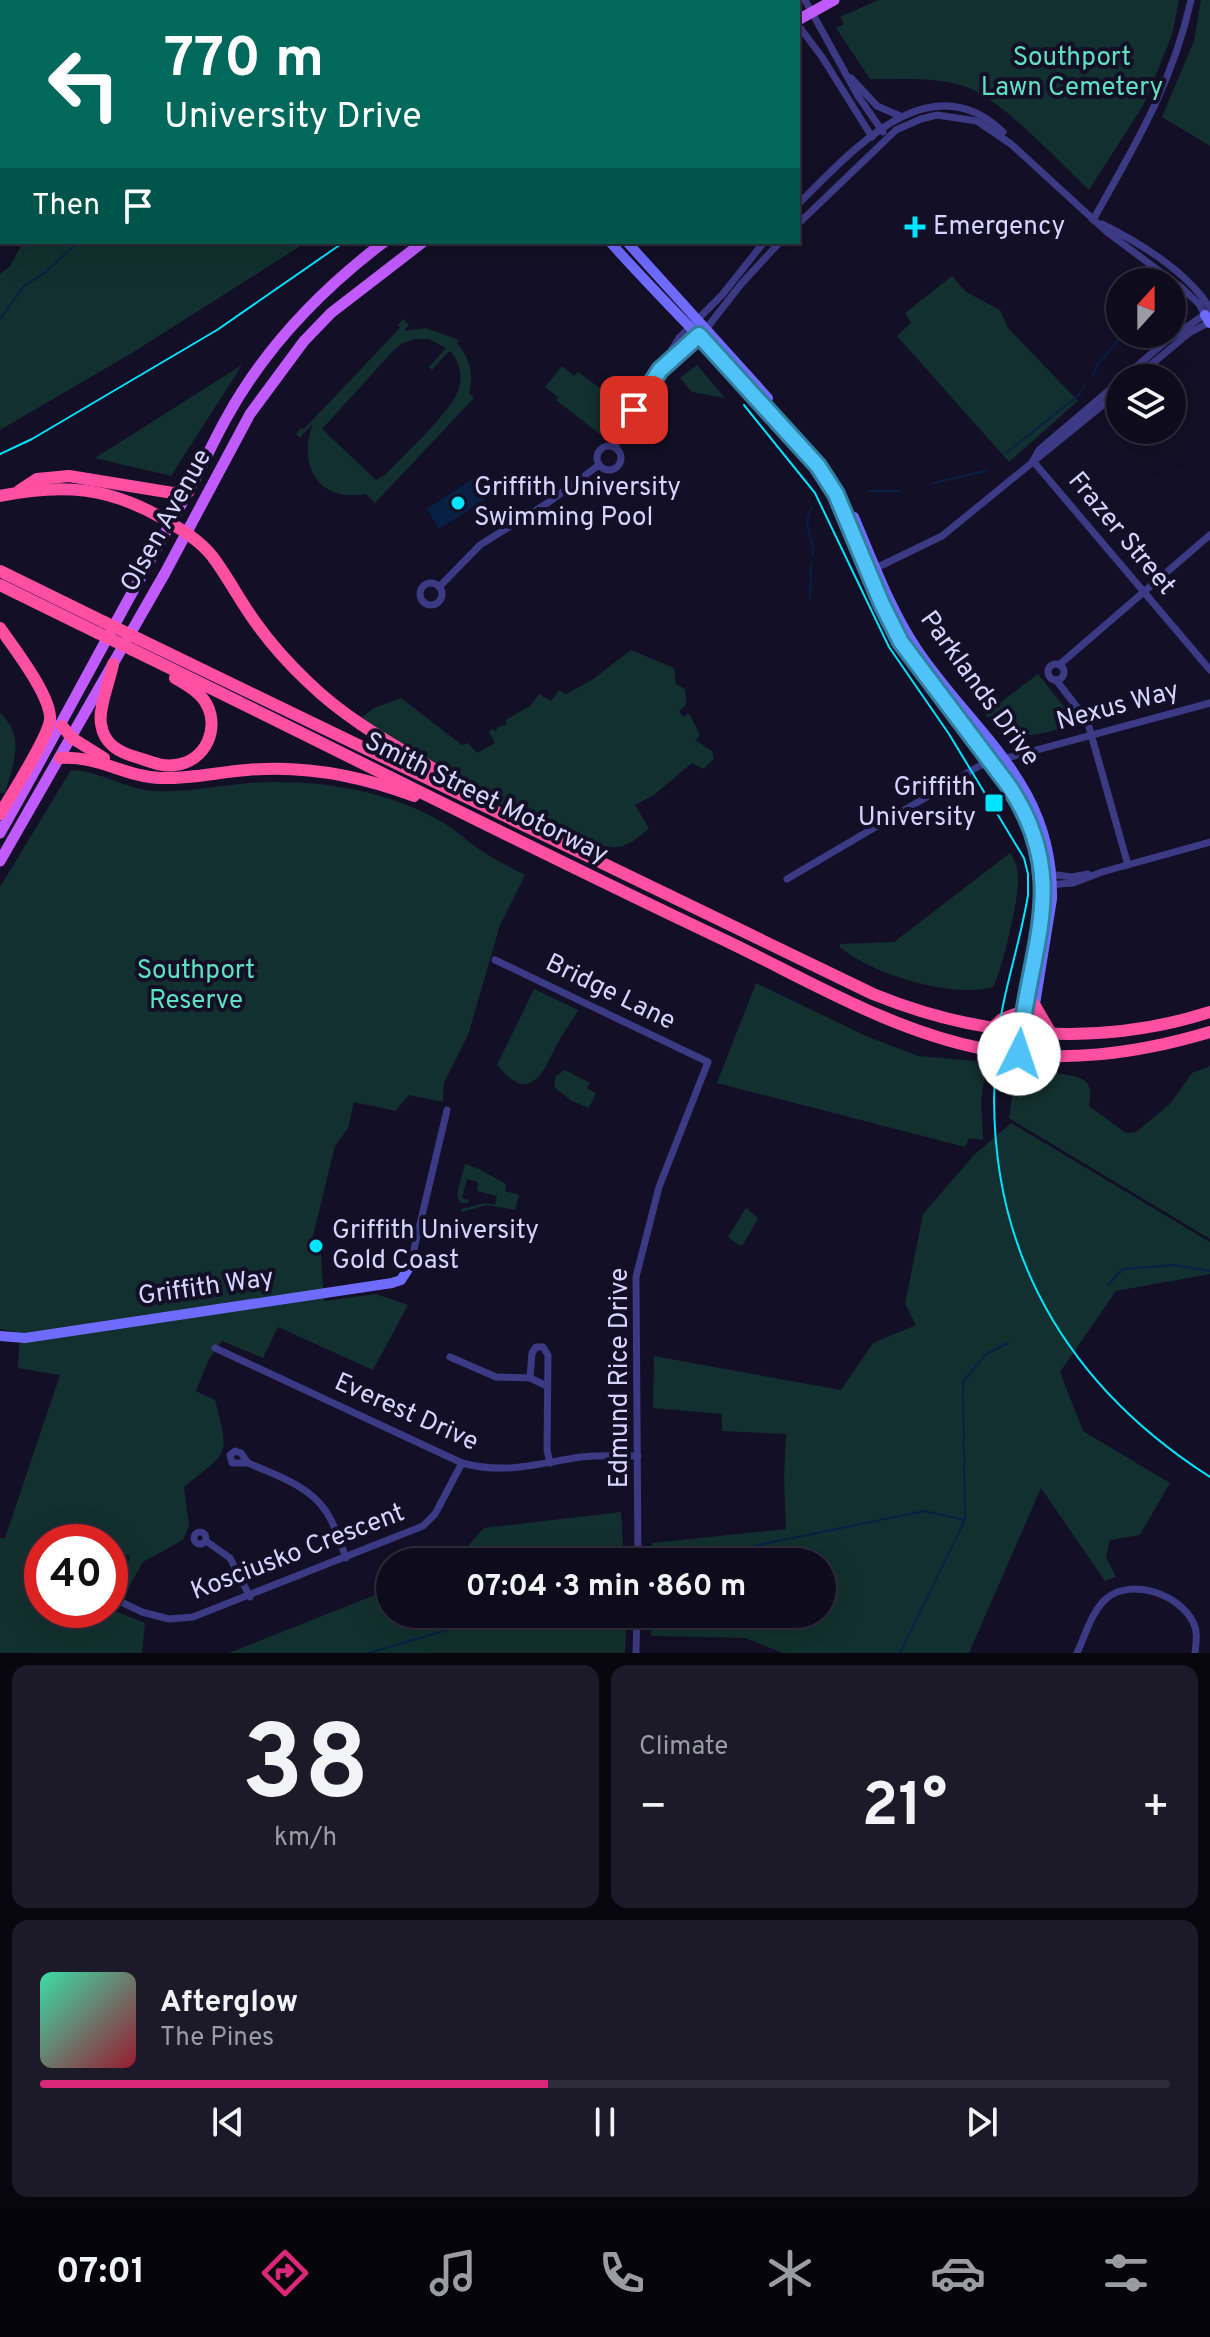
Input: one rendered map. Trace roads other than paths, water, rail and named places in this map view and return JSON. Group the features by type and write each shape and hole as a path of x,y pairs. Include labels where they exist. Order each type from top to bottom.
{"highway":[{"path":"17,491 33,480 55,476 96,479 173,493 189,491"},
{"path":"0,496 17,491 69,489 102,492 127,500 187,533 212,556 257,625 310,684 364,727 500,813"},
{"name":"Smith Street Motorway","path":"0,571 101,628"},
{"name":"Smith Street Motorway","path":"0,585 101,628 500,813 873,994 939,1018 991,1029 1052,1035 1156,1026 1210,1012"},
{"path":"0,628 45,698 50,718 0,814"},
{"path":"113,664 100,717 107,741 126,755 161,765 183,764 197,756 206,745 211,731 211,717 205,701 185,684 142,661 136,644"},
{"name":"Smith Street Motorway","path":"136,644 433,799 876,1015 956,1043 1023,1054 1073,1056 1129,1052 1210,1032"},
{"path":"62,726 72,738 116,766"},
{"path":"60,758 85,758 159,778 249,769 316,771 372,781 433,799"},
{"path":"991,1029 1002,1019 1028,1008 1052,1035"}],"main road":[{"path":"800,21 811,11 834,0"},
{"name":"Olsen Avenue","path":"0,833 62,726 227,416 287,333 324,292 382,244"},
{"name":"Olsen Avenue","path":"0,861 187,533 250,414 304,341 331,313 420,244"}],"street":[{"path":"805,0 858,96 886,138"},
{"path":"1093,220 1166,85 1191,0"},
{"path":"800,26 878,145"},
{"path":"844,70 877,106 901,116"},
{"path":"800,202 871,135 901,116 930,107 972,112 993,123 1011,144 1093,220 1182,288 1209,317"},
{"path":"800,218 886,138 909,123 937,115 977,121 1011,144"},
{"name":"Parklands Drive","path":"612,244 698,328 826,464 844,497 890,623 907,652 1009,786 1027,817 1048,880"},
{"name":"Parklands Drive","path":"629,244 698,328"},
{"path":"698,328 762,244"},
{"path":"615,447 623,427 660,370 778,244"},
{"path":"1152,364 1209,317"},
{"path":"1139,364 1165,342 1209,317"},
{"path":"872,569 942,536 1033,461 1039,450 1106,393"},
{"path":"1033,461 1106,403"},
{"path":"607,446 615,447 622,456 618,467 606,470 599,465 597,458 600,450 607,446"},
{"name":"Frazer Street","path":"1033,461 1210,670"},
{"path":"439,587 480,545 549,502 599,465"},
{"path":"1059,665 1210,535"},
{"name":"Parklands Drive","path":"872,569 915,647 1018,777 1039,816 1048,880 1023,1054"},
{"path":"1059,665 1053,664 1048,675 1056,680 1086,718 1128,865"},
{"path":"1056,680 1064,675 1059,665"},
{"name":"Nexus Way","path":"787,879 914,807 967,772 990,762 1210,703"},
{"path":"1048,880 1098,873 1210,842"},
{"name":"Bridge Lane","path":"495,960 708,1062"},
{"name":"Edmund Rice Drive","path":"638,1548 636,1277 659,1187 708,1062"},
{"path":"410,1266 447,1110"},
{"name":"Griffith Way","path":"0,1336 25,1338 392,1283 401,1280 410,1266"},
{"path":"530,1378 532,1351 543,1347 548,1352 547,1450 550,1463"},
{"name":"Everest Drive","path":"215,1348 462,1463 493,1470 585,1457 638,1456"},
{"path":"450,1357 496,1377 530,1378 547,1386"},
{"path":"248,1463 298,1486 318,1502 331,1519 346,1558"},
{"name":"Kosciusko Crescent","path":"128,1605 169,1619 193,1617 416,1530 439,1509 462,1463"},
{"path":"206,1541 230,1558 250,1597"},
{"path":"1077,1653 1099,1606 1118,1591 1134,1588 1149,1590 1188,1615 1196,1632 1195,1653"},
{"path":"636,1653 637,1628"}],"water":[{"name":"Griffith University Swimming Pool","path":"474,478 489,497 439,529 427,509"}],"waterway":[{"path":"0,319 24,286 46,272 76,244"},
{"path":"1093,375 1112,348"},
{"path":"1006,453 1078,396 1084,387"},
{"path":"933,483 985,471"},
{"path":"869,491 900,491"},
{"path":"812,507 807,521 813,555"},
{"path":"810,598 811,563"},
{"path":"1108,1285 1123,1269 1174,1265 1210,1271"},
{"path":"900,1653 965,1520 963,1382 986,1354 1008,1343"},
{"path":"744,1548 924,1511 965,1520"},
{"path":"369,1653 454,1628"}],"tram line":[{"path":"0,454 32,439 217,330 341,244"},
{"path":"744,405 815,493 889,647 949,734 1024,858 1028,895 999,1025 994,1112 1000,1176 1015,1236 1038,1293 1069,1345 1108,1393 1155,1437 1210,1477"}],"place":[{"name":"Emergency","path":"915,227"},
{"name":"Griffith University Swimming Pool","path":"458,503"},
{"name":"Griffith University","path":"994,803"},
{"name":"Griffith University Gold Coast","path":"316,1246"}],"park label":[{"name":"Southport Lawn Cemetery","path":"1072,73"},
{"name":"Southport Reserve","path":"196,986"}]}
